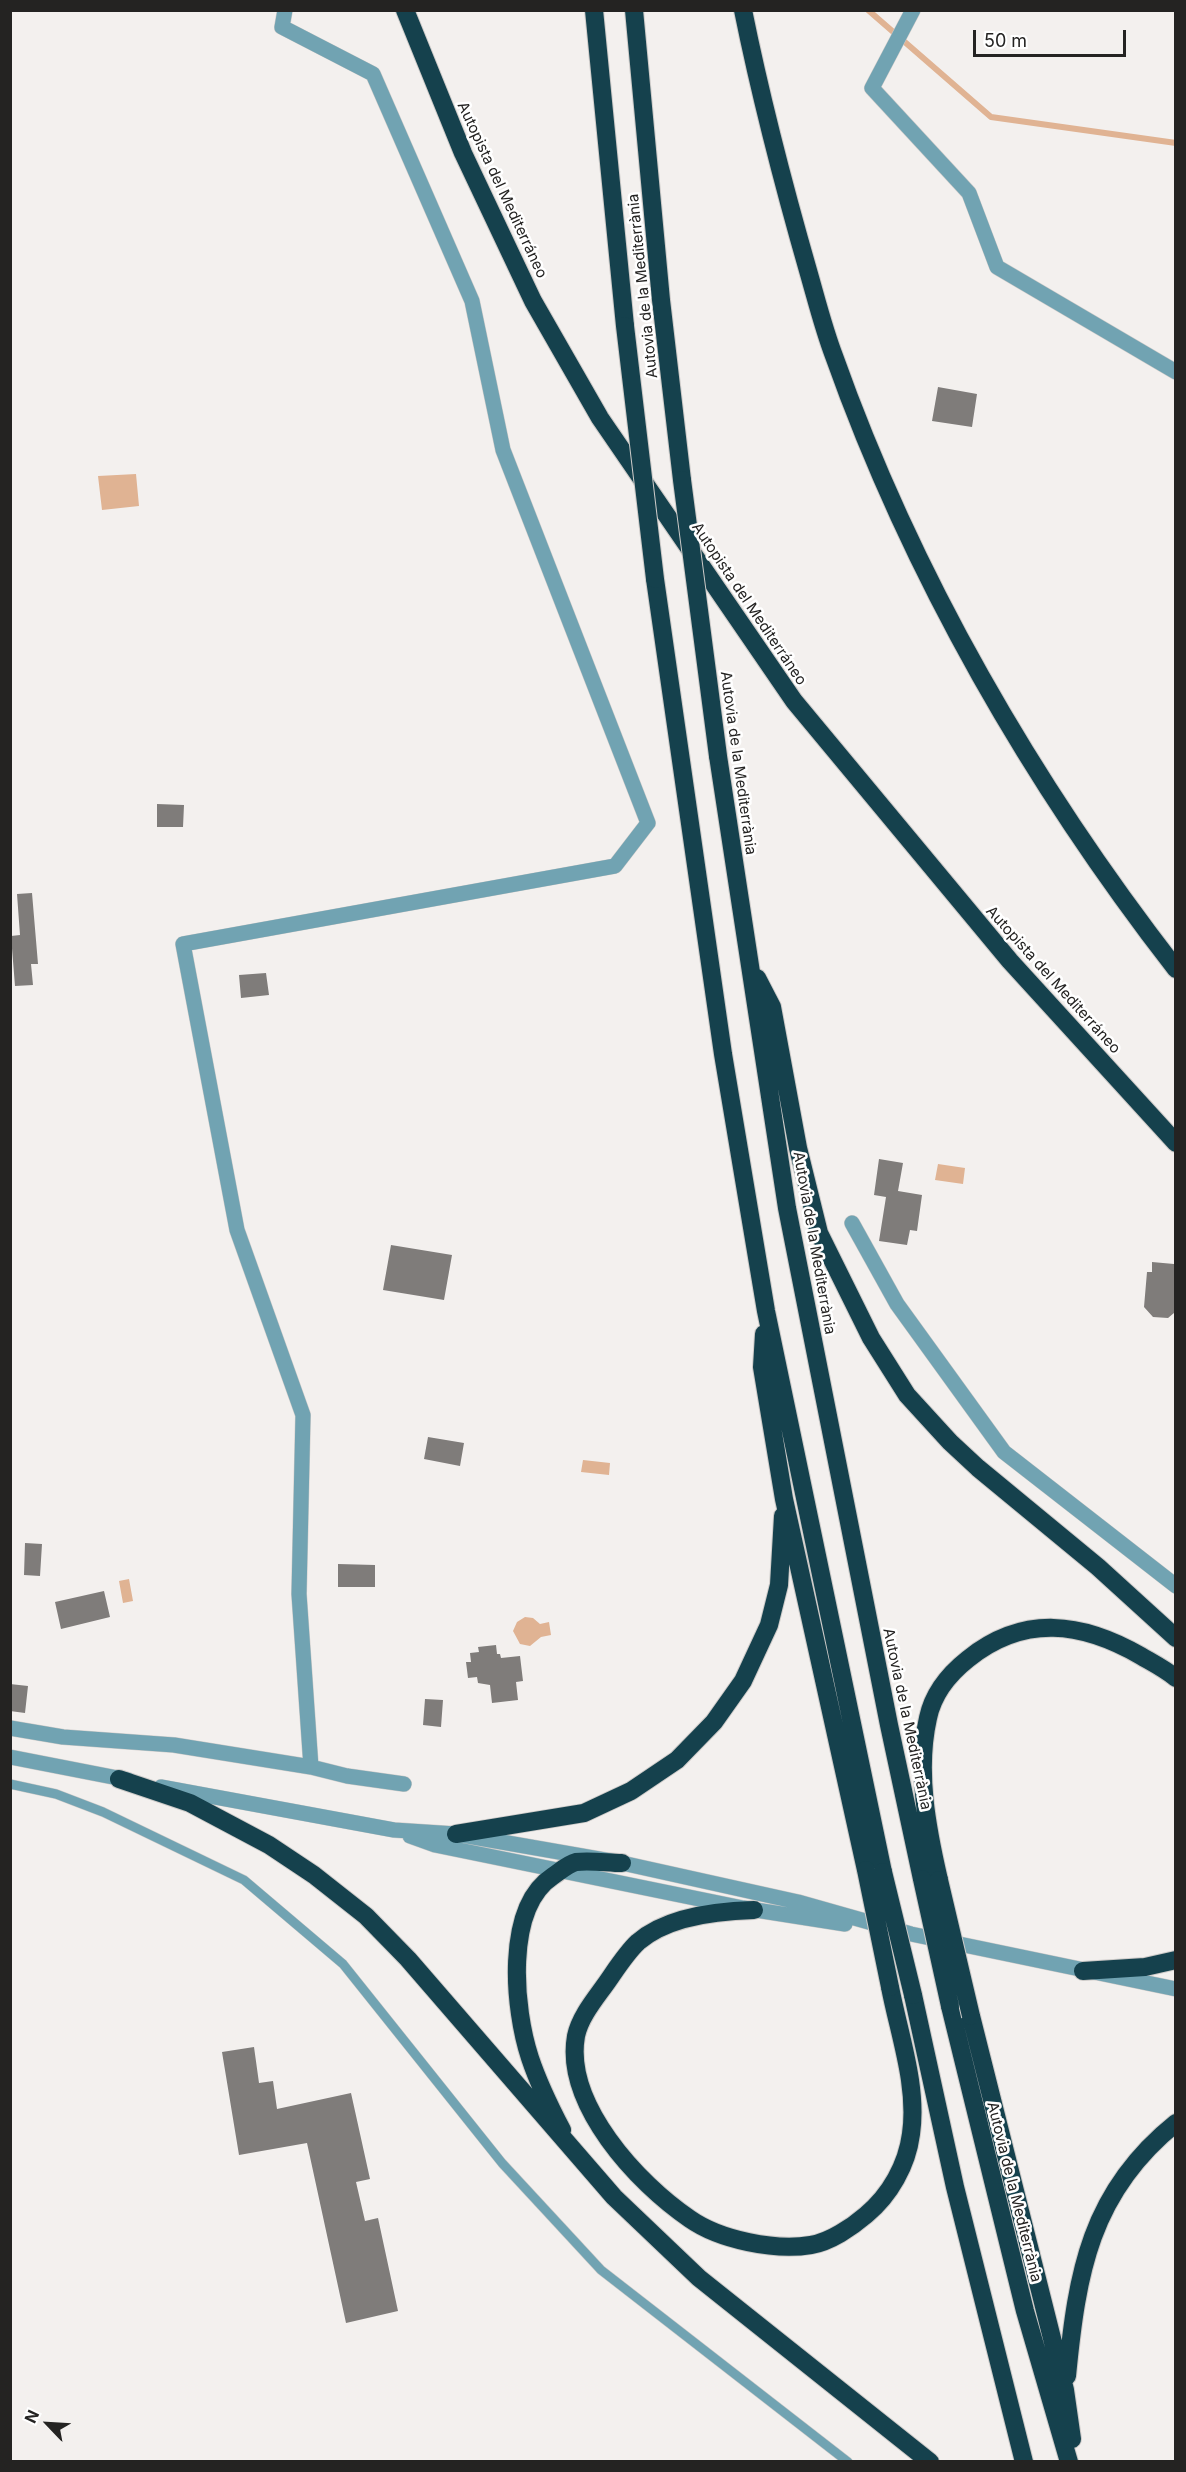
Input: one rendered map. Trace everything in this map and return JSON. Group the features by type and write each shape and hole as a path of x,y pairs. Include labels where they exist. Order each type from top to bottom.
{"highway":[{"name":"Autopista del Mediterráneo","path":"405,10 463,153 533,301 600,418 794,701 1010,961 1176,1143"},
{"name":"Autovia de la Mediterrània","path":"594,10 625,326 656,579 721,1042 766,1311 874,1871 912,1995 955,2187 1024,2462"},
{"name":"Autovia de la Mediterrània","path":"634,10 682,480 718,756 787,1208 889,1725 931,1880 950,2006 1025,2311 1069,2462"},
{"path":"743,10 759,90 792,216 833,356 883,479 946,616 1022,745 1130,911 1176,969"},
{"path":"750,966 772,1007 798,1148 819,1233 871,1338 907,1395 957,1449 1033,1516 1098,1567 1176,1638"},
{"path":"754,1910 691,1916 639,1941 590,2006 576,2034 575,2069 586,2104 615,2149 642,2178 691,2220 738,2240 775,2247 813,2245 852,2227 883,2201 906,2157 911,2134 913,2103 890,1987 874,1871 784,1499 762,1367 766,1311"},
{"path":"456,1834 584,1813 631,1791 677,1760 707,1730 743,1681 769,1625 779,1585 784,1499"},
{"path":"1075,2462 1065,2390 971,2016 931,1880 924,1746 928,1717 935,1697 952,1671 976,1652 1003,1636 1030,1629 1069,1627 1097,1634 1120,1644 1176,1678"},
{"path":"119,1779 190,1803 268,1845 314,1875 366,1916 408,1959 614,2197 699,2278 930,2462"},
{"path":"574,2152 530,2058 519,2008 518,1954 523,1918 531,1900 544,1882 575,1862 622,1863"},
{"path":"1083,1971 1145,1966 1176,1960"},
{"path":"1065,2390 1074,2304 1093,2234 1120,2180 1152,2142 1176,2123"}],"street":[{"path":"285,10 282,27 373,74 472,301 503,450 648,822 615,866 183,944 237,1230 303,1415 299,1594 311,1767"},
{"path":"911,14 872,88 969,194 997,267 1176,372"},
{"path":"852,1223 897,1304 1004,1452 1176,1586"},
{"path":"10,1728 63,1737 174,1745 404,1784"},
{"path":"10,1757 394,1830 456,1834 622,1863 798,1902 911,1934"},
{"path":"394,1830 435,1845 561,1871 754,1910 911,1934 1176,1989"}],"lane":[{"path":"10,1784 56,1794 103,1812 244,1880 343,1964 502,2163 601,2270 848,2462"}],"shaded area":[{"path":"136,474 139,506 102,510 98,476"},
{"path":"938,1164 965,1168 963,1184 935,1180"},
{"path":"583,1460 610,1463 609,1475 581,1472"},
{"path":"129,1579 133,1601 123,1603 119,1581"},
{"path":"525,1617 533,1618 540,1624 549,1622 551,1635 541,1637 530,1646 520,1644 513,1631 517,1622"}],"building":[{"path":"938,387 977,394 972,427 932,421"},
{"path":"157,804 184,805 183,827 157,827"},
{"path":"32,893 38,964 31,964 33,985 15,986 11,936 20,935 17,894"},
{"path":"266,973 269,995 241,998 239,975"},
{"path":"879,1159 903,1163 898,1191 922,1195 917,1231 910,1230 907,1245 879,1241 886,1197 874,1195"},
{"path":"391,1245 452,1255 444,1300 383,1290"},
{"path":"1152,1262 1174,1264 1174,1313 1168,1318 1153,1317 1144,1307 1147,1272 1152,1272"},
{"path":"428,1437 464,1443 460,1466 424,1459"},
{"path":"25,1543 42,1544 40,1576 24,1575"},
{"path":"338,1564 375,1565 375,1587 338,1587"},
{"path":"104,1591 110,1617 61,1629 55,1602"},
{"path":"496,1645 497,1654 500,1654 501,1658 520,1656 523,1681 516,1682 518,1700 492,1703 490,1685 478,1683 477,1677 468,1678 466,1662 471,1662 470,1653 479,1652 478,1647"},
{"path":"10,1684 28,1686 25,1713 10,1711"},
{"path":"425,1699 443,1700 441,1727 423,1725"},
{"path":"254,2047 259,2083 273,2081 277,2109 351,2093 370,2179 356,2182 365,2221 378,2218 398,2311 346,2323 307,2143 239,2155 222,2052"}],"waterway":[{"path":"868,10 991,117 1176,143"}]}
